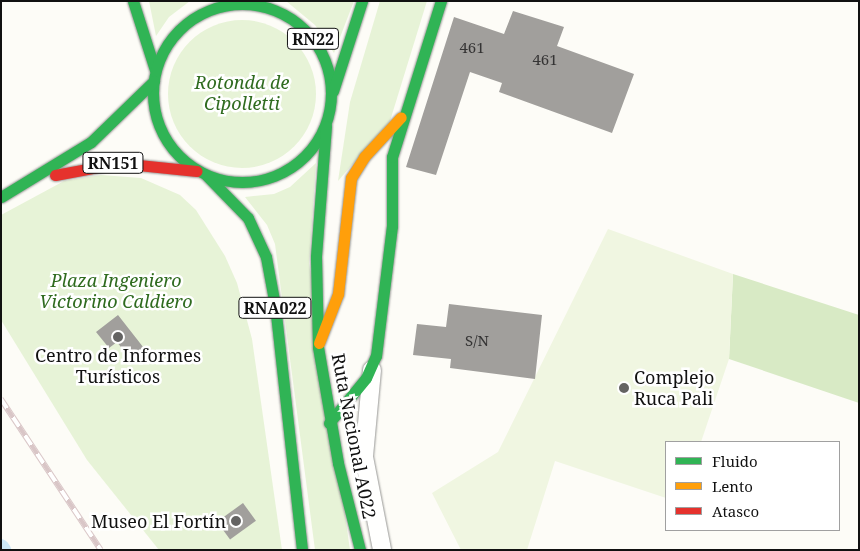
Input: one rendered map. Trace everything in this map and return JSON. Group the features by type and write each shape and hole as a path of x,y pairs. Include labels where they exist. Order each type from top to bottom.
{"main road":[{"path":"133,1 154,76"},
{"name":"RN22","path":"330,102 328,71 315,42 293,19 246,2 224,5 194,17 169,40 154,76 153,104 163,136 172,149 202,173 238,182 255,181 286,170 312,148 327,119 330,102 362,1"},
{"path":"330,423 372,368 392,226 392,158 441,1"},
{"name":"RN151","path":"1,197 30,183 102,133 154,76"},
{"path":"318,347 338,294 347,190 364,157 406,112"},
{"name":"Ruta Nacional A022","path":"327,119 316,272 318,347 330,423 360,550"},
{"name":"RN151","path":"30,183 102,164 146,164 202,173"},
{"name":"RNA022","path":"202,173 248,218 266,258 275,305 302,550"},
{"path":"347,190 358,178 373,178 391,189"}],"street":[{"path":"372,368 364,457 382,550"}],"green space":[{"path":"149,1 190,1 169,17 156,36"},
{"path":"286,1 354,1 334,53 315,25"},
{"path":"380,1 427,1 390,121 338,181 350,102"},
{"name":"Rotonda de Cipolletti","path":"242,20 256,21 270,26 283,32 294,42 304,53 310,66 315,80 315,108 310,122 304,135 294,146 283,156 270,162 256,167 242,168 228,167 214,162 201,156 190,146 180,135 174,122 169,108 168,94 169,80 174,66 180,53 190,42 201,32 214,26 228,21"},
{"path":"316,163 309,263 350,550 315,550 275,244 267,225 245,197 274,194 290,187"},
{"name":"Plaza Ingeniero Victorino Caldiero","path":"101,175 141,178 180,195 196,210 225,256 237,283 252,339 282,550 159,550 87,460 1,320 1,215 64,181"},
{"name":"Complejo Ruca Pali","path":"608,229 733,274 729,359 701,441 665,441 665,498 555,461 527,550 461,550 432,493 498,452"},
{"path":"733,274 859,315 859,403 729,359"}],"building":[{"path":"513,11 564,27 557,46 634,74 612,133 499,92 502,83 470,72 436,175 406,167 454,17 504,34"},
{"path":"449,304 542,315 535,379 450,368 451,359 413,355 417,324 446,327"},
{"name":"Centro de Informes Turísticos","path":"118,315 147,352 133,363 117,342 109,348 96,332"},
{"name":"Museo El Fortín","path":"243,503 256,521 230,540 217,522"}],"railway":[{"path":"1,399 101,550"}],"traffic: fast":[{"path":"133,1 155,70"},
{"path":"333,91 362,1"},
{"path":"329,423 366,378 376,356 392,226 392,157 441,1"},
{"path":"233,4 251,4 284,14 299,24 311,36 321,51 327,67 331,93 327,119 321,135 311,150 299,162 284,172 268,178 251,182 233,182 200,172 185,162 173,150 163,135 157,119 153,102 153,84 163,51 173,36 185,24 200,14 216,8 233,4"},
{"path":"1,197 91,142 154,81"},
{"path":"326,126 316,257 318,347 338,463 360,550"},
{"path":"206,175 248,218 266,257 275,305 302,550"}],"traffic: slow":[{"path":"319,343 338,294 351,178 364,157 401,117"}],"traffic: jam":[{"path":"55,175 119,163 197,171"}],"place":[{"name":"Centro de Informes Turísticos","path":"118,337"},
{"name":"Complejo Ruca Pali","path":"624,388"},
{"name":"Museo El Fortín","path":"236,521"}]}
